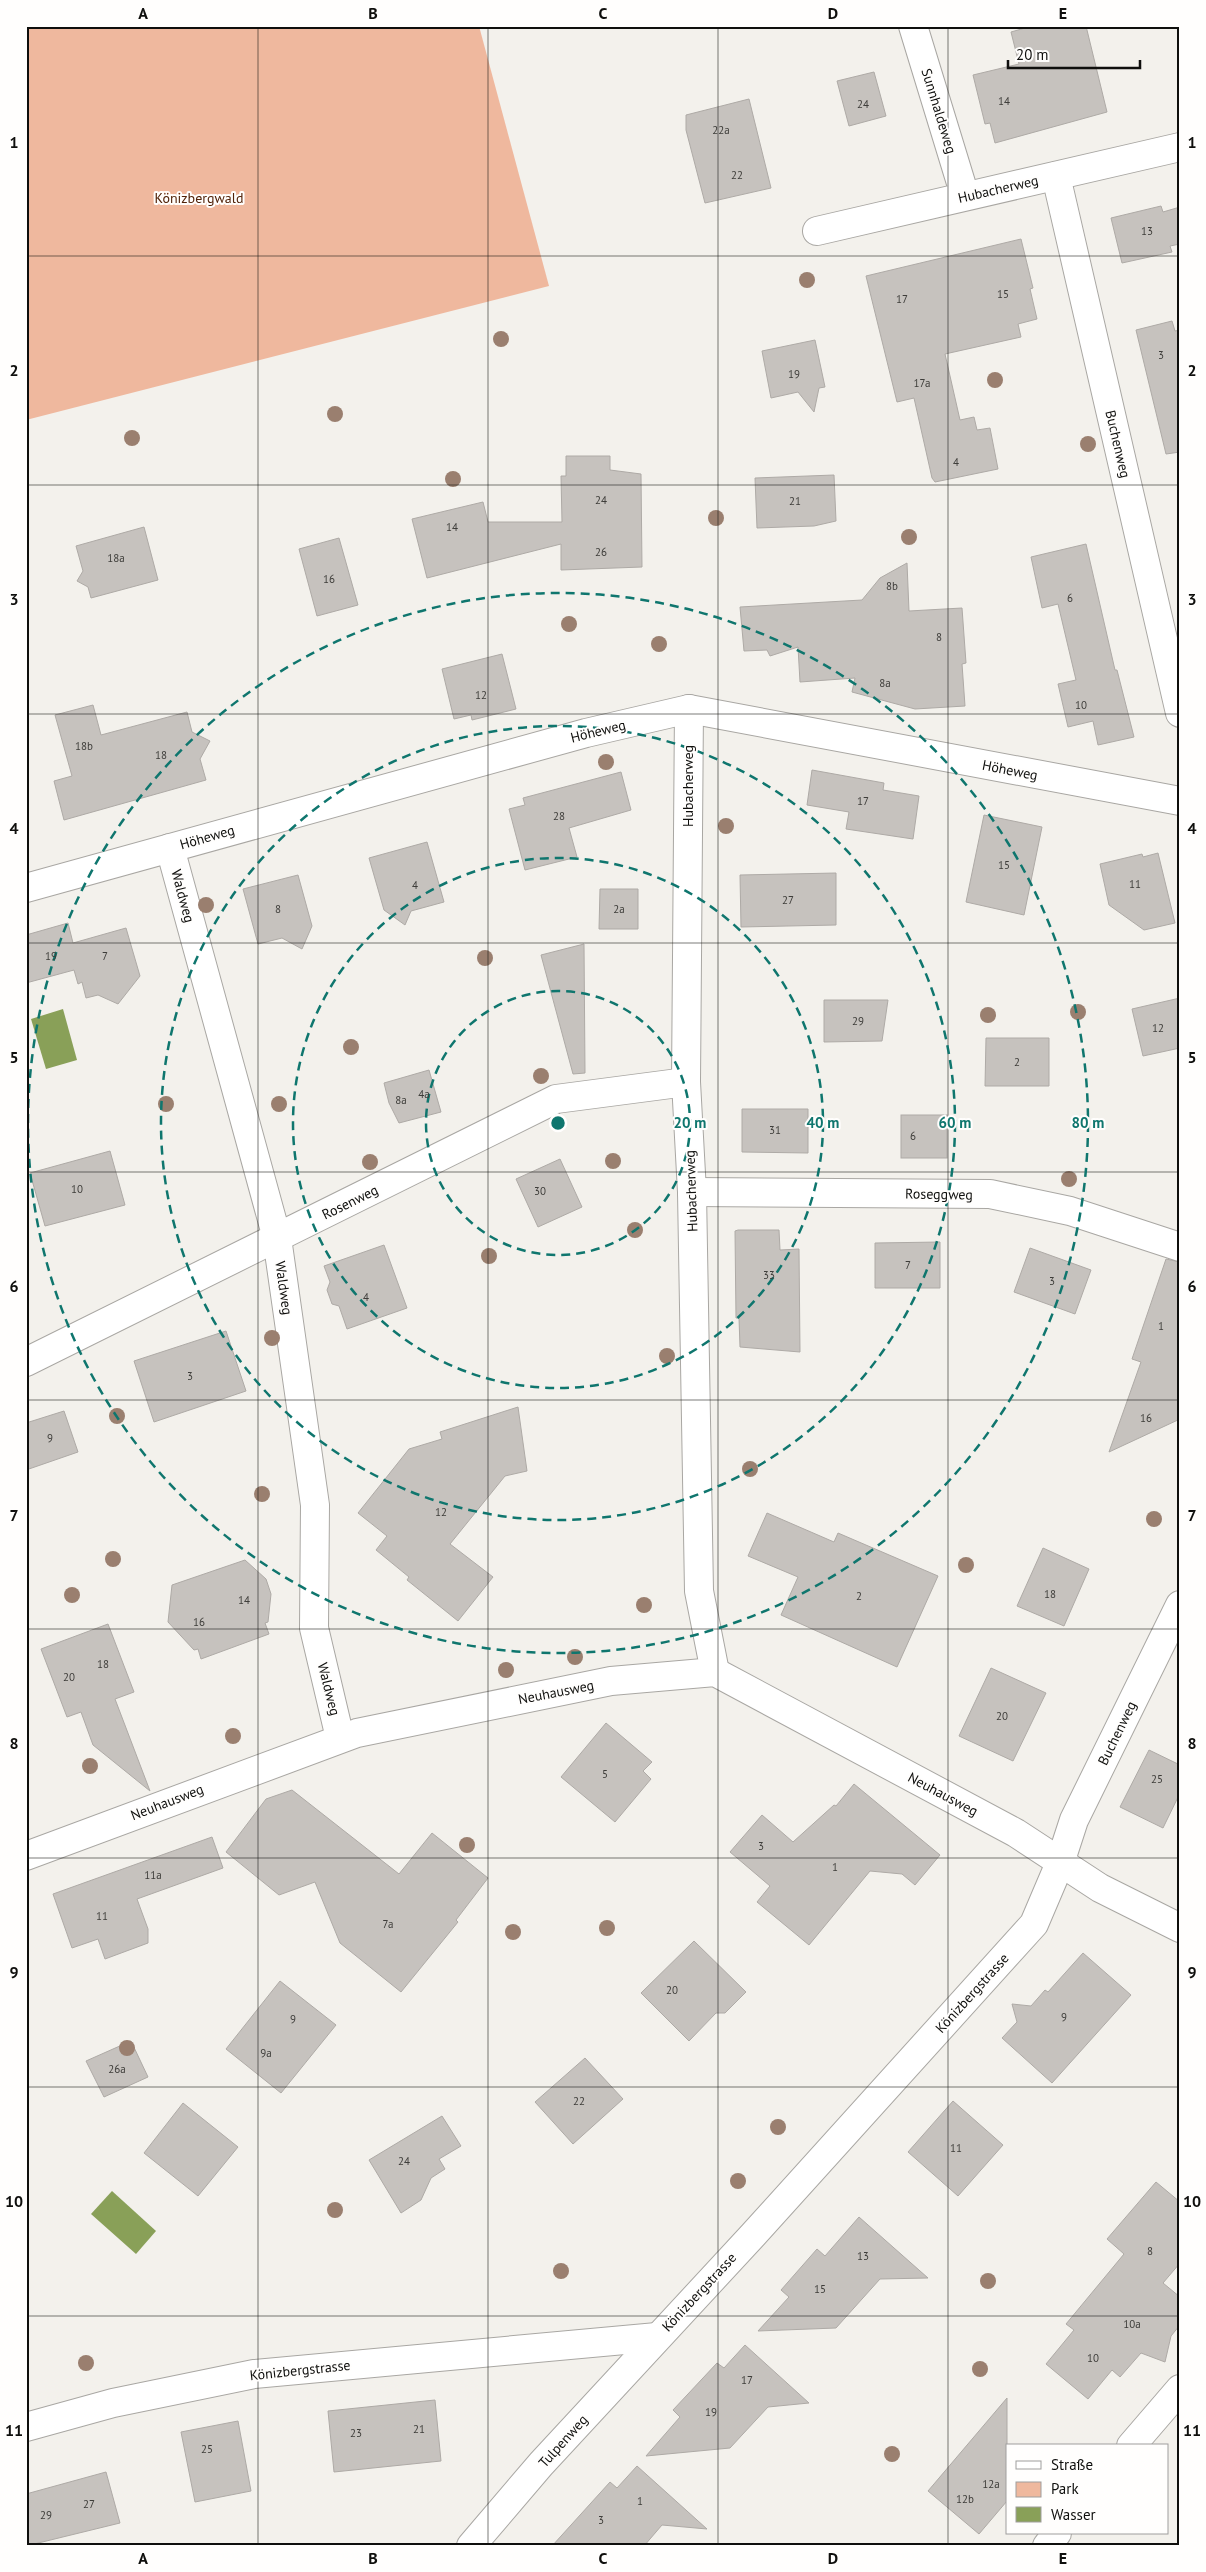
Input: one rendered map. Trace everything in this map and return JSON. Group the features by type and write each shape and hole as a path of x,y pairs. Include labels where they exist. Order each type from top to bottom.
{"street":[{"name":"Sunnhaldeweg","path":"913,26 965,196"},
{"name":"Hubacherweg","path":"817,231 1180,147"},
{"name":"Buchenweg","path":"1056,176 1180,713"},
{"name":"Hubacherweg","path":"688,709 686,1082 692,1192 699,1590 714,1672"},
{"name":"Höheweg","path":"26,888 586,733 688,709 1180,802"},
{"name":"Waldweg","path":"170,848 277,1238 315,1505 314,1628 340,1738"},
{"name":"Rosenweg","path":"26,1362 556,1099 686,1082"},
{"name":"Roseggweg","path":"692,1192 990,1194 1070,1212 1180,1247"},
{"name":"Buchenweg","path":"1060,1863 1074,1820 1180,1605"},
{"name":"Neuhausweg","path":"26,1856 340,1738 611,1681 714,1672 1016,1833 1060,1863"},
{"path":"1060,1863 1100,1888 1180,1928"},
{"name":"Könizbergstrasse","path":"26,2427 113,2403 254,2374 657,2337 753,2235 1034,1924 1060,1863"},
{"name":"Tulpenweg","path":"471,2546 657,2337"},
{"path":"1134,2444 1180,2389"},
{"path":"1047,2546 1057,2534"}],"green space":[{"name":"Könizbergwald","path":"26,26 479,26 549,286 26,420"}],"water":[{"path":"63,1009 77,1060 46,1069 31,1019"},
{"path":"112,2191 156,2231 136,2254 91,2214"}],"building":[{"path":"1032,26 1086,26 1107,112 995,143 990,123 985,124 973,75 1019,64 1011,32"},
{"path":"874,72 886,116 849,126 837,81"},
{"path":"749,99 771,188 705,203 686,130 686,115"},
{"path":"1161,206 1163,212 1180,207 1180,244 1170,246 1172,252 1122,263 1111,218"},
{"path":"1021,239 1033,288 1030,289 1037,319 1018,324 1021,337 945,354 960,420 974,417 977,430 990,428 998,469 935,482 932,478 914,398 897,402 866,276"},
{"path":"1172,321 1175,331 1180,330 1180,452 1166,454 1136,330"},
{"path":"815,340 825,387 819,388 814,412 798,392 771,398 762,351"},
{"path":"566,456 610,456 610,470 641,474 642,567 561,570 561,544 427,578 412,519 483,502 488,522 562,522 561,476 566,476"},
{"path":"834,475 836,521 814,526 757,528 755,478"},
{"path":"144,527 158,580 91,598 88,587 77,581 83,571 76,546"},
{"path":"339,538 358,605 317,616 299,549"},
{"path":"1086,544 1115,670 1117,670 1134,737 1098,745 1093,721 1068,727 1058,684 1076,680 1058,604 1042,608 1031,557"},
{"path":"907,563 909,611 962,608 966,663 962,664 965,706 915,709 852,692 855,678 800,682 798,647 770,656 767,650 744,651 740,607 862,600 880,578"},
{"path":"502,654 516,709 472,720 471,715 454,719 442,669"},
{"path":"93,705 101,735 187,712 192,732 210,741 200,759 206,780 64,820 54,781 72,776 55,715"},
{"path":"812,770 884,783 883,790 919,796 913,839 846,829 849,812 807,805"},
{"path":"621,772 631,810 569,828 577,857 525,870 509,809 525,805 523,798"},
{"path":"984,815 1042,827 1024,915 966,902"},
{"path":"427,842 444,902 411,911 405,925 384,910 369,858"},
{"path":"1158,853 1175,923 1144,930 1109,905 1100,864 1142,854 1143,857"},
{"path":"836,873 836,925 741,927 740,875"},
{"path":"298,875 312,926 302,949 282,938 258,944 243,889"},
{"path":"600,889 638,889 638,929 599,929"},
{"path":"68,923 73,943 126,928 140,976 118,1004 98,995 86,998 82,982 78,984 74,970 26,983 26,935"},
{"path":"584,944 585,1073 573,1074 541,955"},
{"path":"1180,998 1180,1048 1143,1056 1132,1009"},
{"path":"824,1000 888,1000 882,1041 824,1042"},
{"path":"986,1038 1049,1038 1049,1086 985,1086"},
{"path":"429,1070 441,1112 399,1123 389,1103 384,1083"},
{"path":"742,1109 808,1109 808,1153 742,1152"},
{"path":"901,1115 947,1115 947,1158 901,1158"},
{"path":"110,1151 125,1205 45,1226 30,1173"},
{"path":"560,1159 582,1207 538,1227 516,1179"},
{"path":"779,1230 780,1250 799,1249 800,1352 740,1347 739,1318 736,1318 735,1231"},
{"path":"940,1242 940,1288 875,1288 875,1243"},
{"path":"384,1245 407,1308 347,1329 339,1306 332,1304 327,1290 330,1282 324,1266"},
{"path":"1030,1248 1091,1270 1075,1314 1014,1292"},
{"path":"1166,1259 1180,1262 1180,1419 1109,1452 1141,1362 1132,1359"},
{"path":"226,1331 246,1391 154,1422 134,1361"},
{"path":"518,1407 527,1471 505,1476 450,1544 493,1577 458,1621 407,1580 409,1577 376,1550 387,1536 358,1513 409,1449 442,1439 440,1432"},
{"path":"64,1411 78,1452 26,1470 26,1423"},
{"path":"767,1513 834,1542 838,1533 938,1576 897,1667 781,1615 798,1577 748,1556"},
{"path":"1043,1548 1089,1569 1064,1626 1017,1606"},
{"path":"245,1560 266,1579 271,1594 268,1622 265,1623 269,1634 201,1659 198,1649 194,1650 168,1622 172,1585"},
{"path":"108,1624 134,1692 115,1699 150,1791 93,1745 81,1712 67,1717 41,1649"},
{"path":"991,1668 1046,1693 1013,1761 959,1736"},
{"path":"606,1723 652,1762 643,1771 651,1779 615,1822 561,1777"},
{"path":"1149,1750 1180,1765 1180,1793 1163,1828 1120,1807"},
{"path":"854,1784 940,1855 915,1885 902,1874 870,1871 809,1945 757,1902 770,1886 730,1852 762,1815 793,1842 834,1805 836,1806"},
{"path":"292,1790 399,1874 432,1833 488,1878 456,1920 458,1922 401,1992 340,1943 315,1882 279,1895 226,1852 266,1799"},
{"path":"212,1837 223,1868 137,1899 148,1929 148,1943 105,1959 98,1939 72,1948 53,1894"},
{"path":"694,1941 746,1992 725,2013 716,2013 689,2041 641,1993"},
{"path":"1083,1953 1131,1995 1052,2083 1002,2038 1017,2022 1012,2004 1031,2006 1045,1990 1048,1992"},
{"path":"280,1981 336,2025 281,2093 226,2049"},
{"path":"131,2041 148,2077 104,2097 86,2061"},
{"path":"585,2058 623,2099 573,2144 535,2102"},
{"path":"953,2101 1003,2145 958,2196 908,2152"},
{"path":"183,2103 238,2147 198,2196 144,2153"},
{"path":"442,2116 461,2146 439,2159 445,2169 431,2178 421,2200 401,2213 369,2160"},
{"path":"1156,2182 1180,2202 1180,2263 1163,2283 1180,2297 1180,2325 1171,2336 1165,2362 1141,2353 1120,2377 1112,2370 1088,2399 1046,2364 1074,2330 1066,2324 1124,2254 1107,2239"},
{"path":"859,2217 928,2278 880,2279 836,2328 758,2331 789,2297 781,2290 817,2249 825,2256"},
{"path":"745,2345 809,2403 768,2407 730,2448 646,2456 680,2417 673,2410 717,2363 724,2368"},
{"path":"1007,2398 1006,2502 979,2534 928,2491"},
{"path":"435,2400 441,2461 334,2472 328,2411"},
{"path":"238,2421 251,2491 195,2502 181,2432"},
{"path":"637,2466 707,2529 662,2525 644,2546 552,2546 610,2482 617,2488"},
{"path":"106,2472 120,2523 26,2546 26,2494"}]}
